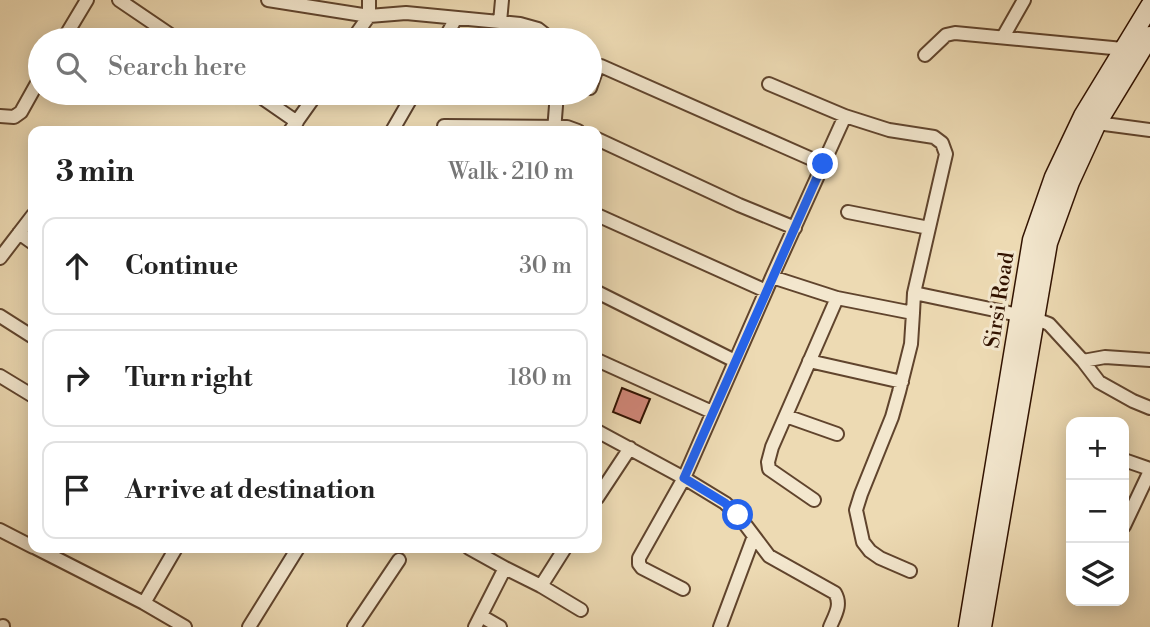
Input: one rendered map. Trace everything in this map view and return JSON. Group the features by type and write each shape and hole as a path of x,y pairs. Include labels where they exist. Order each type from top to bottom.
{"main road":[{"name":"Sirsi Road","path":"968,627 1027,317 1048,243 1070,182 1097,123 1136,55 1150,6"},
{"name":"Sirsi Road","path":"982,627 1027,317 1032,240 1054,177 1083,116 1150,36"}],"street":[{"path":"70,28 87,0"},
{"path":"119,0 160,28"},
{"path":"268,0 369,16 406,13 520,24 534,28"},
{"path":"360,28 369,16 369,0"},
{"path":"500,22 502,0"},
{"path":"1003,37 1024,0"},
{"path":"450,28 456,18"},
{"path":"925,55 946,35 955,33 1136,55"},
{"path":"602,66 823,164"},
{"path":"769,84 845,116 889,130 934,137 943,143 946,154 914,293 911,344 902,382 856,510 863,542 870,551 910,571"},
{"path":"0,116 14,117 28,98"},
{"path":"269,105 294,126 309,105"},
{"path":"395,126 407,105"},
{"path":"554,126 556,105"},
{"path":"683,589 642,568 639,558 684,478 845,116"},
{"path":"1097,123 1150,131"},
{"path":"602,141 794,228"},
{"path":"848,212 929,228"},
{"path":"602,217 766,291"},
{"path":"0,258 28,221"},
{"path":"19,233 28,239"},
{"path":"772,277 836,298 913,313"},
{"path":"914,293 1048,324 1083,361 1098,382 1150,408"},
{"path":"602,294 735,361"},
{"path":"814,500 769,469 769,455 836,298"},
{"path":"0,316 28,334"},
{"path":"1083,361 1105,358 1150,360"},
{"path":"809,361 902,382"},
{"path":"602,362 712,412"},
{"path":"0,376 28,393"},
{"path":"786,416 837,435"},
{"path":"602,434 725,503 738,515 769,556 835,593 839,600 838,608 830,627"},
{"path":"602,490 630,448"},
{"path":"1129,462 1150,470 1129,515"},
{"path":"0,530 28,544"},
{"path":"720,627 754,536"},
{"path":"46,553 185,627"},
{"path":"144,603 173,553"},
{"path":"249,627 295,553"},
{"path":"478,553 581,610"},
{"path":"541,586 562,553"},
{"path":"354,627 399,560"},
{"path":"500,627 478,622 505,568"}],"building":[{"path":"622,388 650,399 640,423 613,412"}],"route":[{"path":"738,515 725,503 684,478 823,164"}]}
